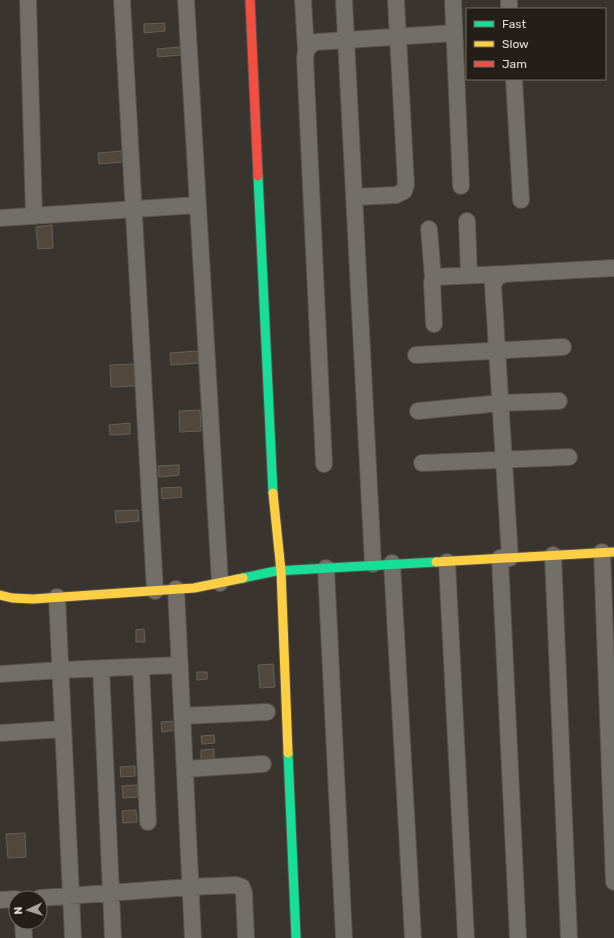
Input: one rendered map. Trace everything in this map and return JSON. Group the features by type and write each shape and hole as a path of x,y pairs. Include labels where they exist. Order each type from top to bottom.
{"street":[{"path":"28,0 34,216"},
{"path":"122,0 132,209 155,591"},
{"path":"186,0 220,583"},
{"path":"250,0 296,938"},
{"path":"302,0 306,50 305,58 324,464"},
{"path":"344,0 373,564"},
{"path":"354,197 396,195 404,191 406,185 396,0"},
{"path":"452,0 461,186"},
{"path":"306,50 310,45 316,42 454,33"},
{"path":"514,80 521,200"},
{"path":"0,218 197,205"},
{"path":"467,221 469,276"},
{"path":"429,229 433,277 434,324"},
{"path":"433,277 614,268"},
{"path":"506,274 497,277 493,285 504,460 505,558 518,938"},
{"path":"416,355 563,347"},
{"path":"418,411 500,403 559,401"},
{"path":"422,463 569,457"},
{"path":"0,595 12,598 57,598 176,589 220,583 266,572 373,564 447,562 608,552 614,875"},
{"path":"553,555 569,938"},
{"path":"447,562 466,938"},
{"path":"392,563 413,938"},
{"path":"326,568 344,938"},
{"path":"176,589 193,938"},
{"path":"57,598 73,938"},
{"path":"0,674 180,665"},
{"path":"141,667 148,822"},
{"path":"101,668 113,938"},
{"path":"182,716 267,712"},
{"path":"0,733 63,728"},
{"path":"185,769 263,764"},
{"path":"48,897 190,887 230,885 242,887 244,893 246,938"}],"building":[{"path":"165,23 165,31 144,33 144,24"},
{"path":"180,47 181,55 158,57 157,49"},
{"path":"123,151 123,162 99,164 98,153"},
{"path":"52,225 53,248 38,249 36,227"},
{"path":"198,351 199,363 171,365 170,353"},
{"path":"134,364 135,386 111,387 110,365"},
{"path":"200,410 201,431 180,432 179,411"},
{"path":"130,423 130,434 110,435 109,425"},
{"path":"179,465 179,475 159,477 158,466"},
{"path":"181,487 182,497 162,499 161,488"},
{"path":"138,510 139,521 116,523 115,511"},
{"path":"144,629 145,642 136,642 136,630"},
{"path":"273,664 275,687 260,688 258,665"},
{"path":"197,672 207,672 207,679 197,680"},
{"path":"178,721 179,730 162,732 161,722"},
{"path":"214,735 215,743 202,744 201,736"},
{"path":"214,749 214,760 201,761 201,750"},
{"path":"135,766 135,776 121,777 120,767"},
{"path":"137,785 138,797 123,798 122,786"},
{"path":"136,810 137,822 123,823 122,811"},
{"path":"25,833 26,857 8,858 6,834"}],"traffic: fast":[{"path":"258,176 273,493"},
{"path":"243,578 276,571 436,562"},
{"path":"288,753 296,938"}],"traffic: slow":[{"path":"273,493 281,571 288,753"},
{"path":"436,562 614,552"},
{"path":"0,595 12,598 33,599 194,588 243,578"}],"traffic: jam":[{"path":"250,0 258,176"}]}
